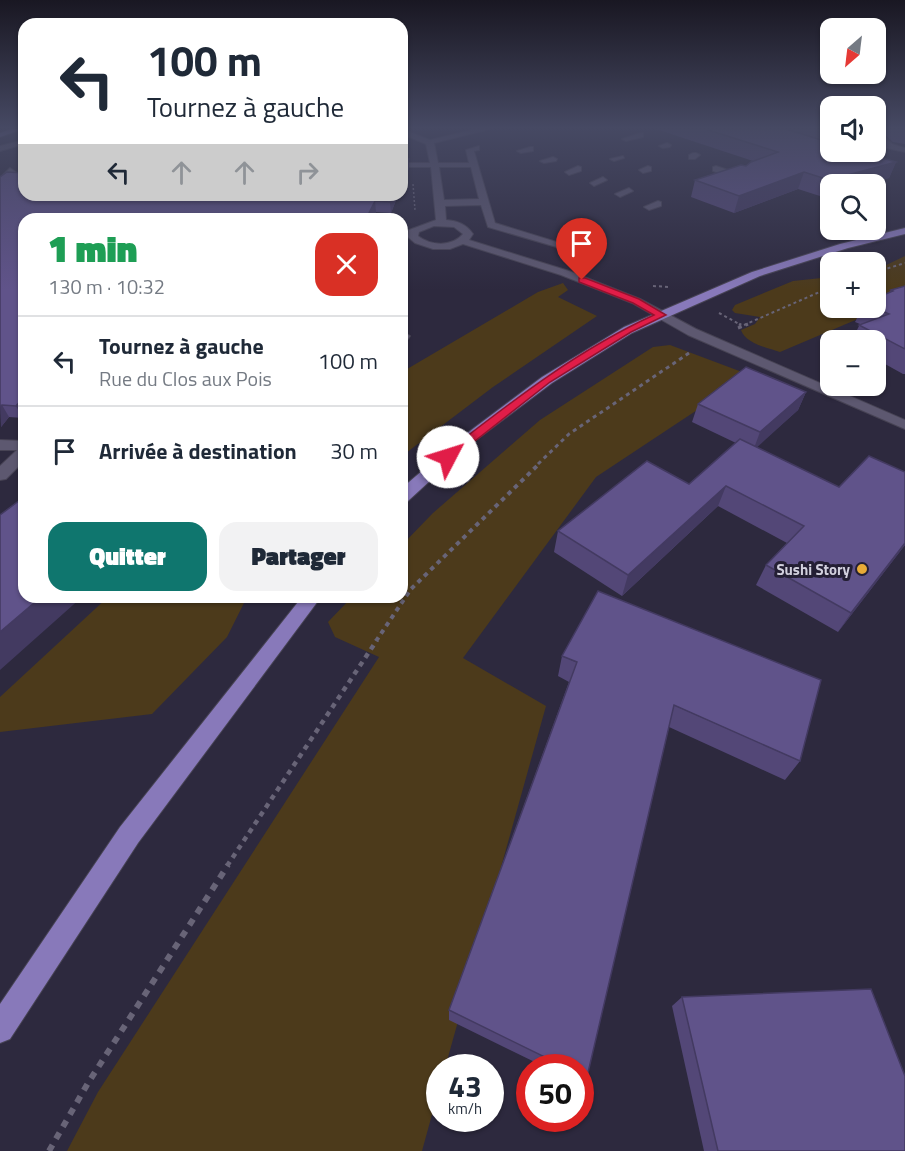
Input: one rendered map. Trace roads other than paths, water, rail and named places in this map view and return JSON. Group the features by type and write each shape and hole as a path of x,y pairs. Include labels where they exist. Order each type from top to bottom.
{"main road":[{"path":"408,492 463,443 547,380 627,330 756,274 844,246 905,231"},
{"path":"0,1029 129,835 307,603"}],"street":[{"path":"437,183 441,203 441,223"},
{"path":"483,183 491,212 491,225 546,239 584,252"},
{"path":"441,203 486,196"},
{"path":"416,241 412,234 414,230 425,225 441,223 457,225 467,231 468,234 463,241"},
{"path":"408,244 416,241 439,246 463,241 565,273 636,301 692,332 905,425"},
{"path":"0,445 18,446"},
{"path":"0,475 18,458"}],"place":[{"name":"Sushi Story","path":"862,569"}]}
